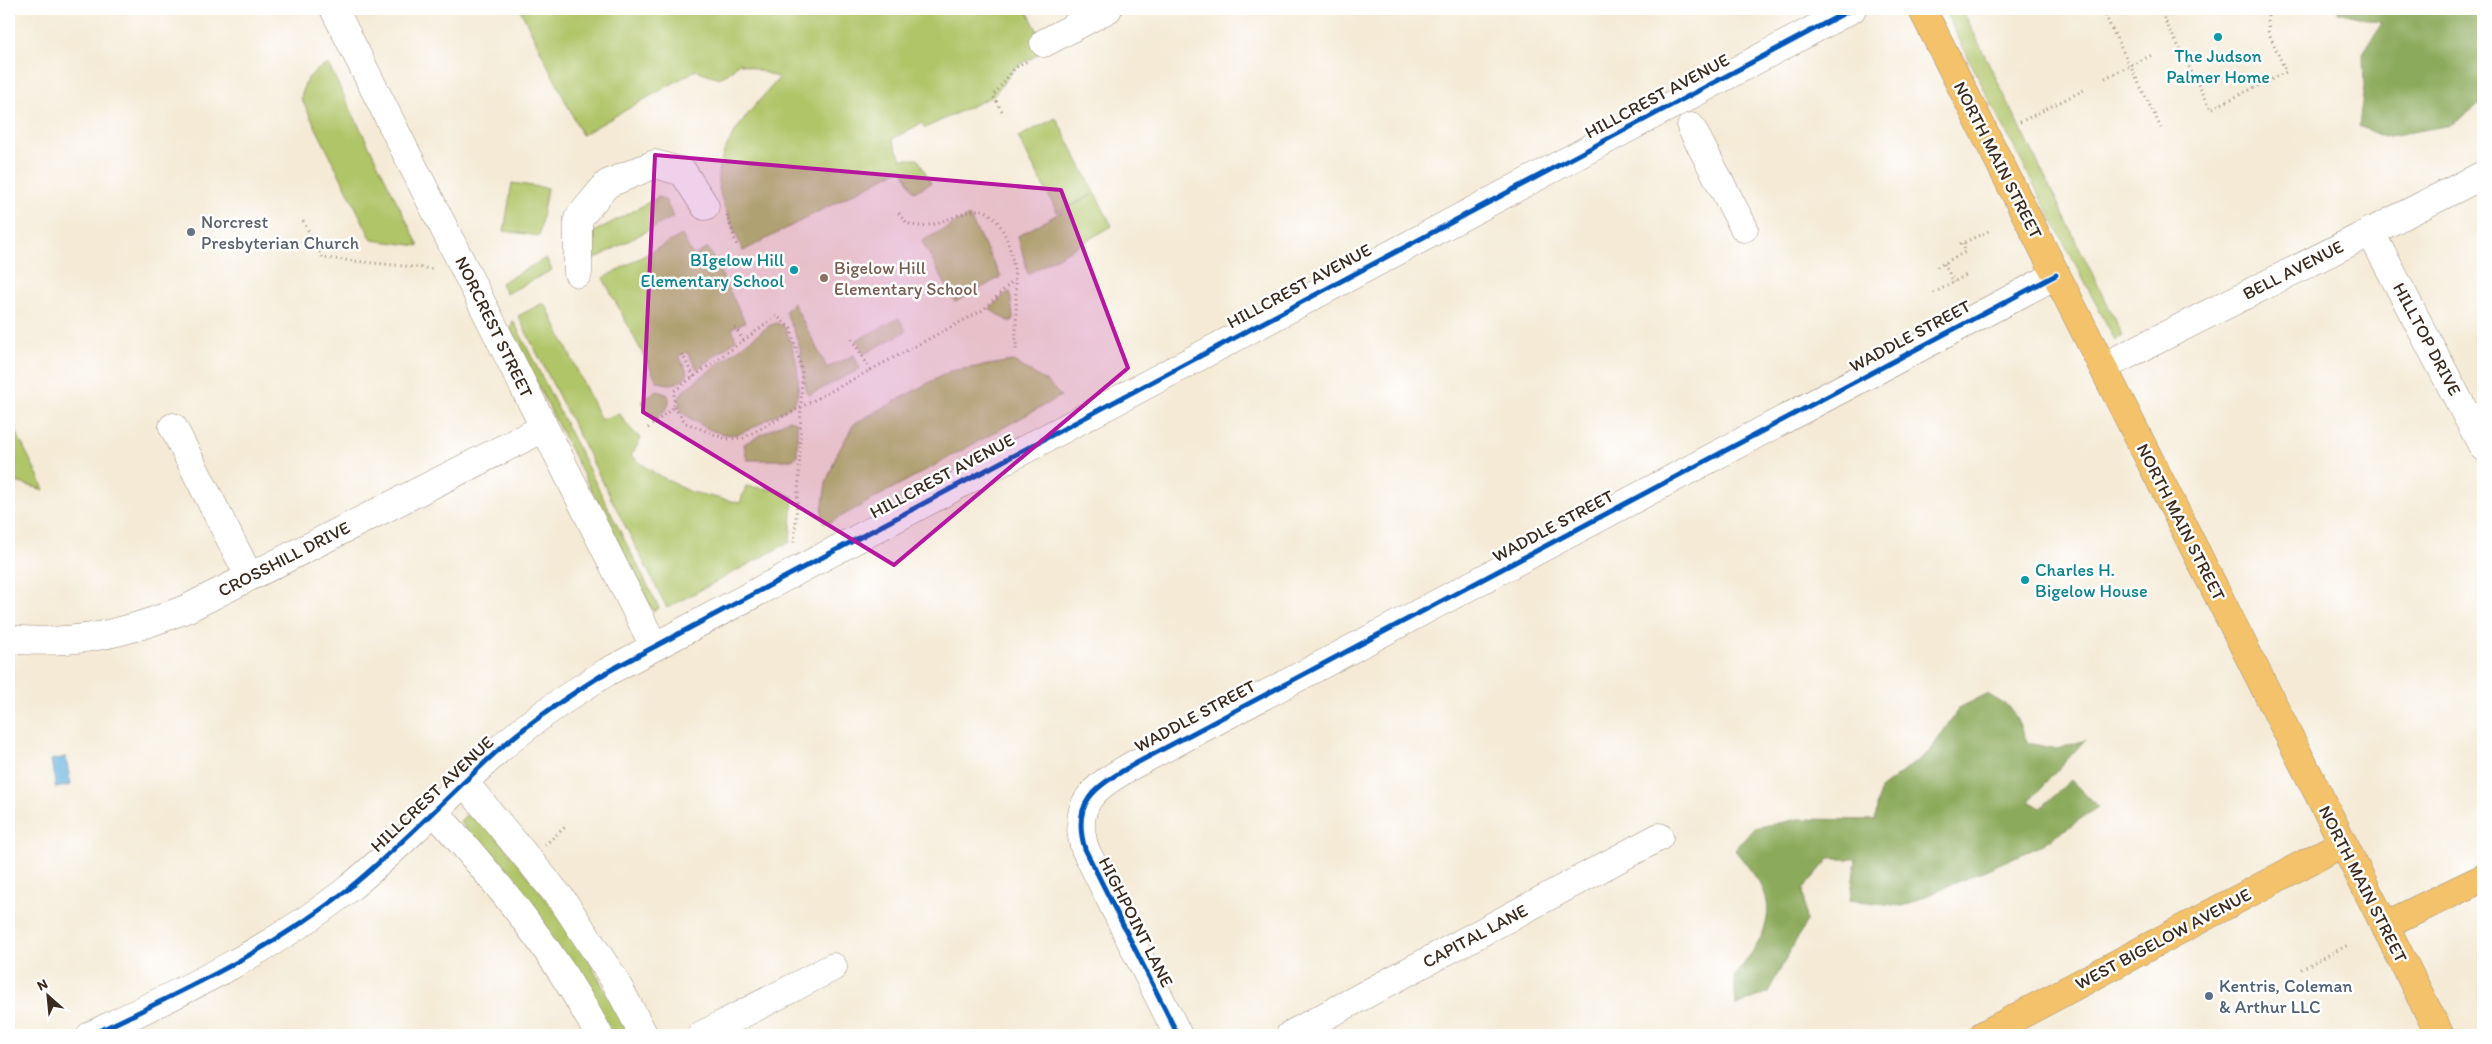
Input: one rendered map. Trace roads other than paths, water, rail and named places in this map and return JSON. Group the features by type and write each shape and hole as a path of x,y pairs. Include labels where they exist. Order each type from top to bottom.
{"main road":[{"name":"NORTH MAIN STREET","path":"1922,9 2440,1035"},
{"name":"WEST BIGELOW AVENUE","path":"1983,1035 2343,843"},
{"path":"2384,926 2483,878"}],"street":[{"name":"NORCREST STREET","path":"334,9 654,646"},
{"path":"1037,51 1108,9"},
{"name":"HILLCREST AVENUE","path":"91,1035 229,966 309,918 382,860 516,735 568,696 654,646 1852,9"},
{"path":"1691,127 1744,228"},
{"path":"578,273 578,218 606,184 655,164 683,172 705,206"},
{"name":"BELL AVENUE","path":"2103,367 2483,175"},
{"name":"HILLTOP DRIVE","path":"2370,231 2483,446"},
{"name":"WADDLE STREET","path":"1080,819 1084,804 1093,792 1131,766 2056,275"},
{"path":"172,427 249,576"},
{"name":"CROSSHILL DRIVE","path":"9,639 78,640 130,630 188,608 544,428"},
{"path":"464,782 563,901 604,963 644,1035"},
{"path":"434,811 527,919 574,989 599,1035"},
{"name":"HIGHPOINT LANE","path":"1080,819 1080,834 1090,864 1178,1035"},
{"name":"CAPITAL LANE","path":"1290,1035 1659,837"},
{"path":"702,1035 833,968"}],"water":[{"path":"66,757 71,785 56,788 51,760"}],"place":[{"name":"The Judson Palmer Home","path":"2218,37"},
{"name":"Norcrest Presbyterian Church","path":"191,232"},
{"name":"BIgelow Hill Elementary School","path":"794,270"},
{"name":"Bigelow Hill Elementary School","path":"824,278"},
{"name":"Charles H. Bigelow House","path":"2025,580"},
{"name":"Kentris, Coleman & Arthur LLC","path":"2209,996"}]}
